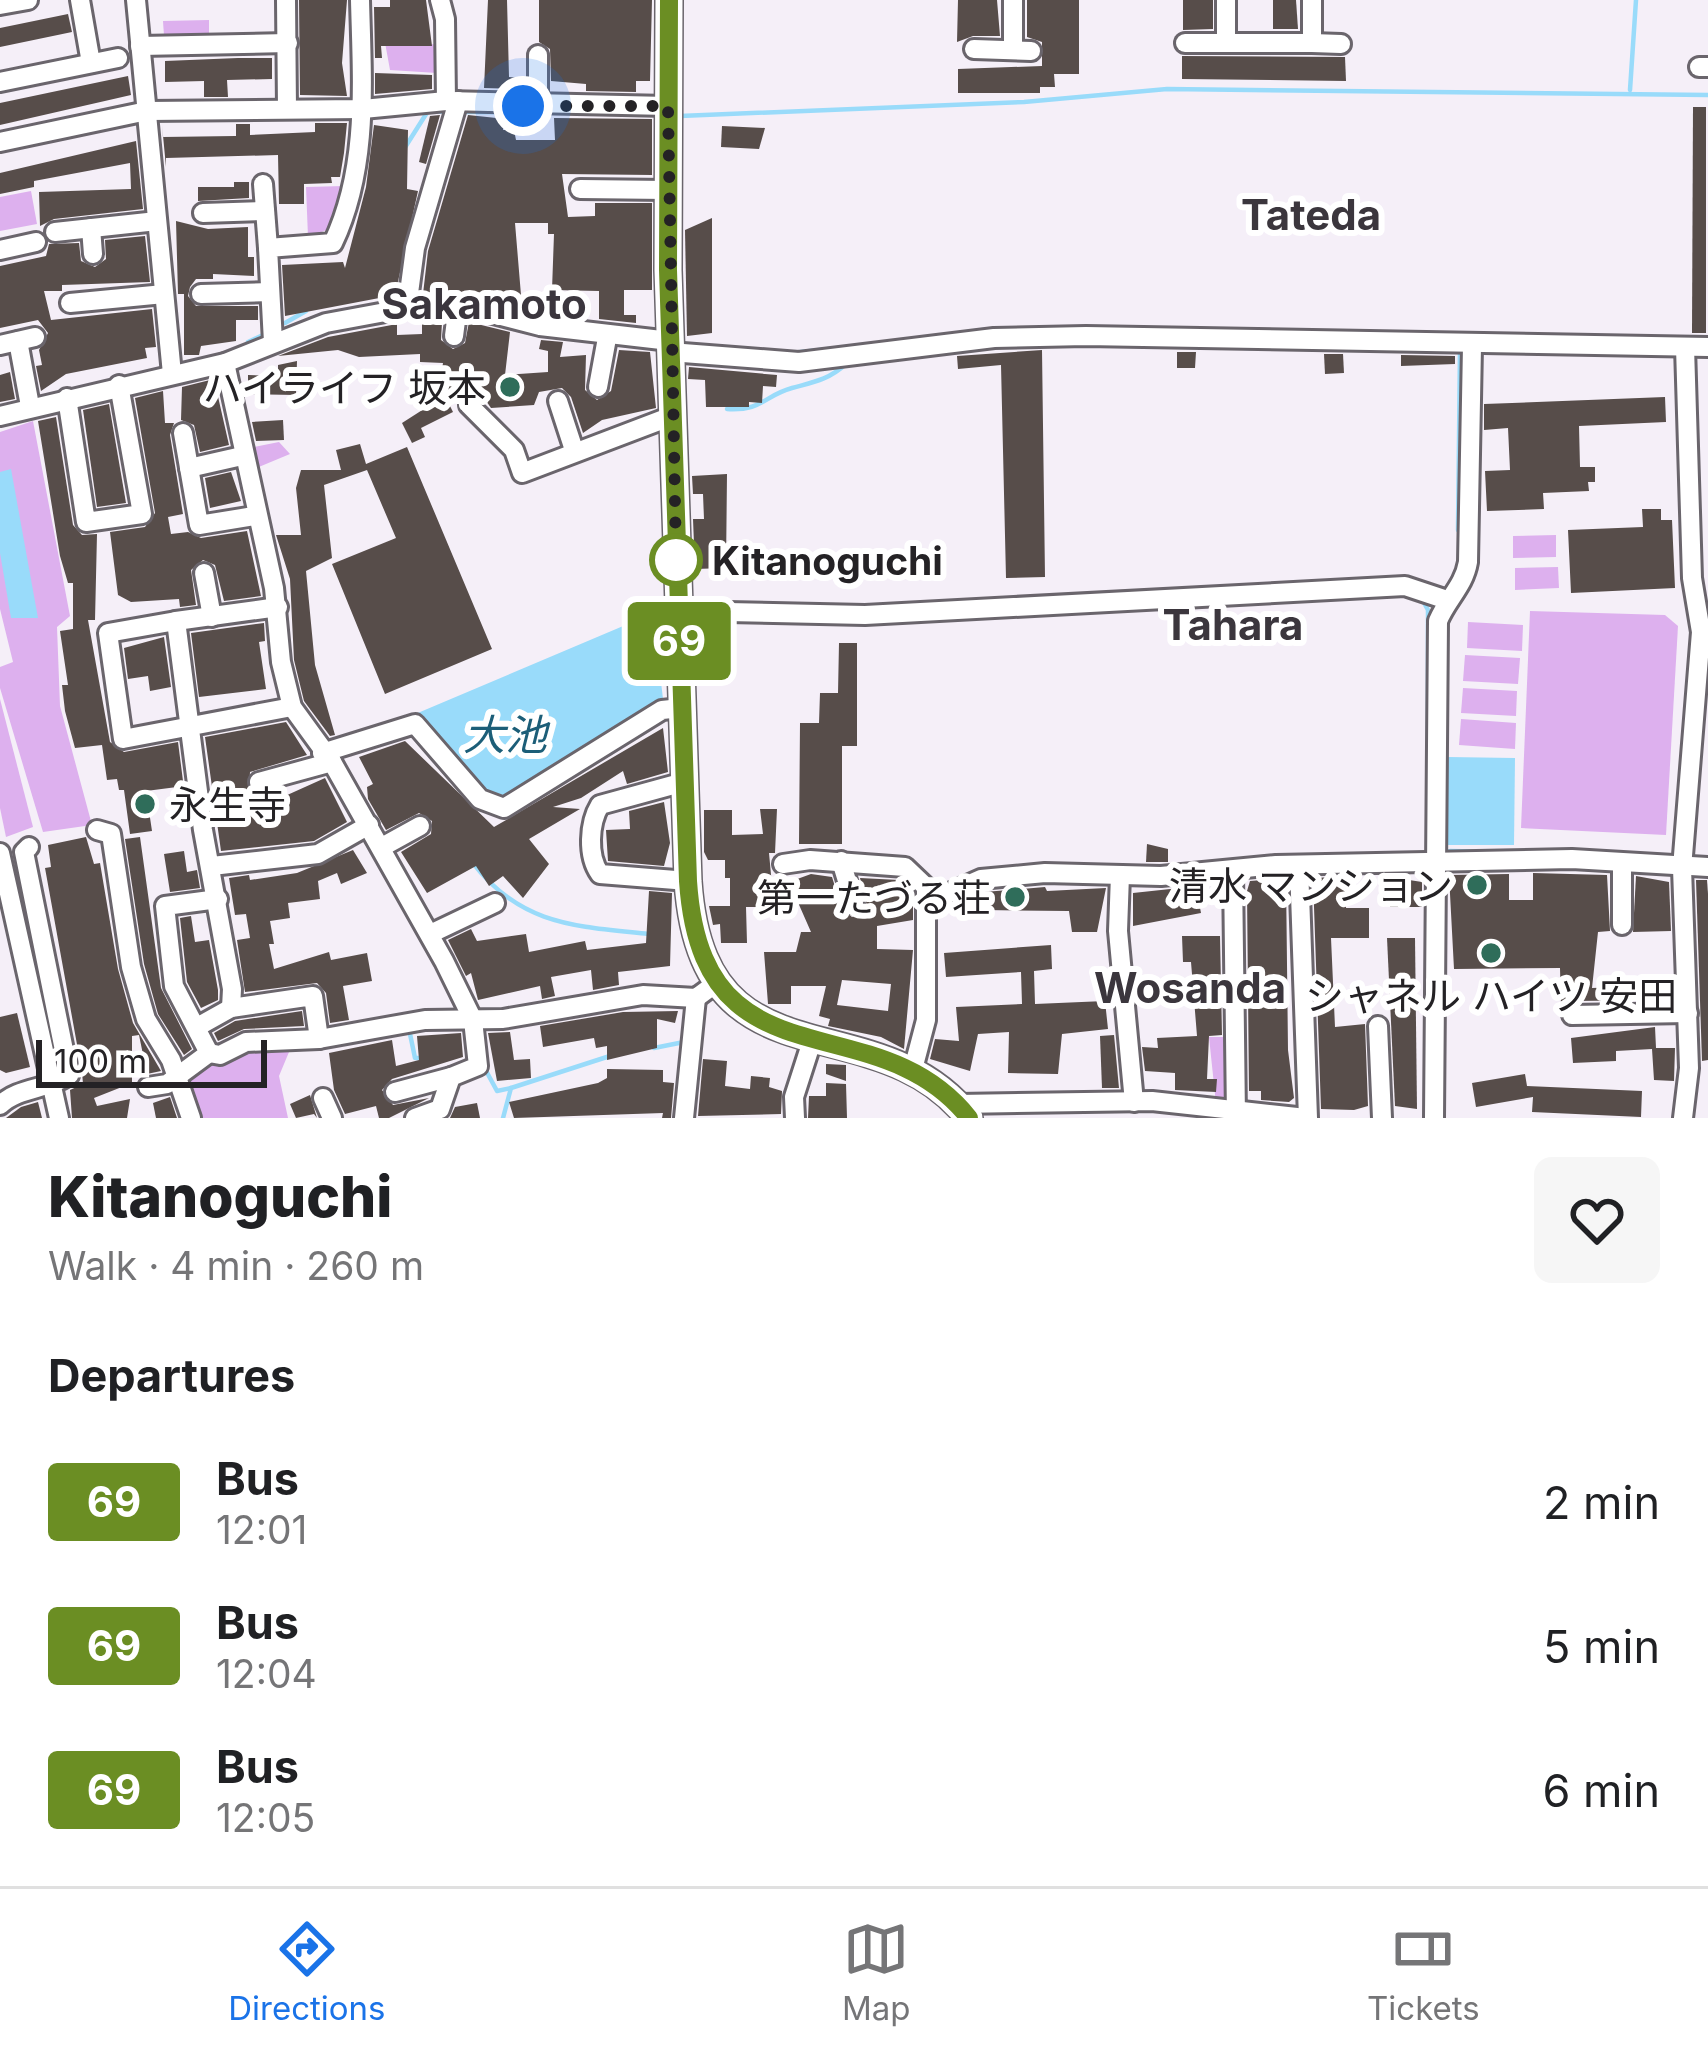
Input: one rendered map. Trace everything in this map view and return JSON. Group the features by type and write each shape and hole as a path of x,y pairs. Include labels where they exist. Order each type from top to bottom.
{"main road":[{"path":"669,0 671,416 688,881 706,991 813,1038 912,1072 964,1111"}],"street":[{"path":"0,5 28,0"},
{"path":"80,0 91,63"},
{"path":"136,0 172,374"},
{"path":"286,0 287,109"},
{"path":"268,248 333,243 356,168 363,109 359,0"},
{"path":"407,308 415,248 452,101 446,19 440,0"},
{"path":"974,49 1022,50 1013,0"},
{"path":"1226,0 1226,43"},
{"path":"1312,0 1312,43"},
{"path":"140,46 288,43"},
{"path":"1185,43 1341,44"},
{"path":"538,55 538,106"},
{"path":"0,82 118,58"},
{"path":"0,142 147,111 363,109 452,101 668,106"},
{"path":"263,184 273,342"},
{"path":"580,189 667,190"},
{"path":"203,212 265,211"},
{"path":"56,232 157,221"},
{"path":"92,228 92,254"},
{"path":"0,250 36,242"},
{"path":"201,294 270,292"},
{"path":"70,303 164,294"},
{"path":"454,336 458,305"},
{"path":"0,416 225,363 326,323 407,308 458,305 607,338 799,362 994,338 1455,338 1472,346 1708,346"},
{"path":"598,387 607,338"},
{"path":"18,341 30,406"},
{"path":"1434,1118 1429,862 1438,621 1447,600 1465,581 1468,562 1472,346"},
{"path":"1683,1118 1688,1012 1683,863 1701,632 1692,578 1685,346"},
{"path":"225,363 254,516 278,607 281,662 292,706 382,847 473,1020 478,1066 395,1092"},
{"path":"67,398 86,522 142,514 119,386"},
{"path":"558,401 574,450"},
{"path":"469,405 514,450 522,473 671,416"},
{"path":"182,434 200,525 254,516"},
{"path":"190,468 242,456"},
{"path":"204,573 212,617"},
{"path":"678,611 866,615 1405,586 1447,600"},
{"path":"278,607 108,633 123,739 292,706"},
{"path":"176,621 231,1008"},
{"path":"259,782 399,724 415,724 480,799 504,808 662,710 682,708"},
{"path":"685,782 600,805 592,818 593,864 600,874 688,881"},
{"path":"212,866 318,854 369,825"},
{"path":"382,847 420,826"},
{"path":"97,830 111,834 131,967 146,1018 191,1118"},
{"path":"0,1105 12,1094 52,1086 69,1075 24,852 29,847"},
{"path":"0,853 59,1118"},
{"path":"783,864 841,861 905,866 926,887 926,1020 912,1072"},
{"path":"841,861 854,904"},
{"path":"929,902 981,879 1045,873 1429,862 1708,867"},
{"path":"1622,864 1622,925"},
{"path":"964,1111 1134,1102 1307,1118 1299,866"},
{"path":"1233,871 1236,1115"},
{"path":"1120,874 1118,931 1134,1102"},
{"path":"209,1053 199,1026 188,1016 174,986 165,906 218,899"},
{"path":"430,934 495,902"},
{"path":"148,1087 176,1078 209,1053 220,1055 246,1042 319,1039 425,1020 473,1020 643,994 706,991 684,1118"},
{"path":"199,1026 231,1008 313,996 319,1039"},
{"path":"1571,1015 1688,1012"},
{"path":"1378,1026 1382,1118"},
{"path":"795,1118 794,1097 813,1038"},
{"path":"415,1118 440,1109 451,1077"},
{"path":"323,1098 332,1118"}],"shaded area":[{"path":"209,20 209,35 164,36 163,21"},
{"path":"382,26 390,46 438,44 437,73 390,70"},
{"path":"344,186 332,228 308,237 306,187"},
{"path":"31,191 37,224 0,231 0,197"},
{"path":"33,421 70,616 57,627 60,706 92,825 43,832 0,688 0,667 13,662 0,609 0,432"},
{"path":"279,442 290,454 254,469 249,448"},
{"path":"1556,535 1556,557 1513,558 1513,536"},
{"path":"1558,567 1559,588 1515,590 1515,568"},
{"path":"1530,611 1665,615 1678,626 1666,835 1521,828"},
{"path":"1468,622 1523,625 1522,651 1467,648"},
{"path":"1465,655 1520,658 1518,684 1463,681"},
{"path":"1463,688 1517,691 1516,716 1461,713"},
{"path":"0,699 33,827 6,837 0,808"},
{"path":"1461,719 1516,723 1515,749 1459,745"},
{"path":"1209,1037 1227,1037 1228,1099 1222,1104 1216,1104"},
{"path":"294,1040 279,1076 288,1118 200,1118 184,1081 238,1048"}],"water":[{"path":"11,469 38,618 11,618 0,553 0,472"},
{"name":"大池","path":"661,610 655,631 663,699 501,799 491,797 413,715"},
{"path":"1448,757 1515,758 1514,845 1447,845"}],"building":[{"path":"299,0 347,0 342,63 347,96 300,95"},
{"path":"390,0 426,0 432,46 381,46 382,58 375,58 374,7 390,7"},
{"path":"488,0 507,0 509,77 519,78 519,89 484,88"},
{"path":"539,0 652,0 650,81 636,81 636,92 586,91 586,84 551,81 550,49 539,42"},
{"path":"958,0 997,0 1000,36 973,36 957,42"},
{"path":"1027,0 1079,0 1079,74 1054,74 1055,87 1040,87 1040,93 958,93 958,69 1042,66 1042,42 1027,37"},
{"path":"1183,0 1213,0 1213,29 1183,30"},
{"path":"1273,0 1296,0 1298,29 1273,29"},
{"path":"68,14 72,32 0,47 0,28"},
{"path":"1182,56 1345,57 1346,81 1182,79"},
{"path":"272,58 272,79 227,80 228,97 204,97 204,81 165,82 165,61"},
{"path":"375,73 432,75 432,89 375,94"},
{"path":"128,76 131,95 0,125 0,103"},
{"path":"1693,107 1706,107 1706,333 1692,333"},
{"path":"440,115 426,164 419,162 430,116"},
{"path":"468,115 506,119 503,130 514,130 516,140 555,140 554,118 652,119 652,175 562,174 568,217 595,216 595,203 652,203 652,290 624,290 624,315 636,315 636,323 599,319 599,291 552,290 554,234 548,234 548,223 515,223 522,307 494,300 494,292 423,294 428,251"},
{"path":"315,123 347,123 340,177 331,177 332,183 304,184 304,204 279,204 278,155 166,158 166,167 163,137 236,136 236,124 250,124 250,135 315,132"},
{"path":"374,125 408,130 407,189 418,191 395,295 285,316 282,265 343,262 345,268 366,187"},
{"path":"722,126 765,128 759,149 721,147"},
{"path":"136,141 143,209 54,219 40,226 39,192 131,189 130,163 34,181 34,187 0,194 0,173"},
{"path":"234,182 249,182 249,198 198,201 198,187 234,187"},
{"path":"712,218 712,333 687,336 685,230"},
{"path":"176,221 208,229 248,227 248,257 254,257 254,276 213,274 213,279 196,279 190,287 188,296 196,306 258,306 258,320 236,320 236,341 201,346 199,355 184,355 184,294 178,294"},
{"path":"145,236 150,282 62,285 62,291 44,291 51,320 152,309 156,347 145,348 147,358 66,374 41,391 36,366 42,365 39,350 48,333 38,320 0,328 0,266 46,256 49,244 79,243 81,261 95,267 106,259 105,240"},
{"path":"422,321 442,322 441,340 453,349 465,343 469,322 510,332 505,375 548,372 548,351 539,349 541,340 563,342 560,357 586,355 585,390 597,400 611,391 619,350 650,352 656,408 602,420 583,433 571,397 562,388 539,392 534,405 491,408 482,395 467,392 445,396 453,412 421,428 425,437 412,443 402,423 427,407 416,398 439,387 443,363 420,362 420,354 359,357 338,350 278,356 328,337 397,324 397,335 422,334"},
{"path":"1042,350 1045,577 1006,578 1001,365 958,369 957,356"},
{"path":"1177,352 1196,352 1195,368 1177,368"},
{"path":"1324,354 1343,354 1344,373 1325,374"},
{"path":"1401,355 1455,356 1455,364 1401,366"},
{"path":"297,361 296,395 248,394 248,375 278,376 278,365"},
{"path":"689,367 777,375 776,387 763,386 762,403 749,402 749,407 706,407 705,380 688,379"},
{"path":"10,372 15,399 0,402 0,375"},
{"path":"214,379 229,445 200,452 194,425 181,420 182,387"},
{"path":"163,391 165,423 174,423 170,435 183,514 168,517 171,534 188,532 201,538 247,531 261,596 224,601 215,565 203,560 191,570 196,605 180,607 179,599 131,602 118,595 110,532 145,527 155,513 135,398"},
{"path":"1665,397 1666,422 1579,426 1580,467 1595,467 1595,482 1588,482 1589,491 1543,493 1544,509 1487,511 1485,471 1510,470 1508,428 1484,430 1484,404"},
{"path":"109,404 126,503 97,507 83,410"},
{"path":"56,417 73,525 82,535 97,534 95,620 88,620 110,742 124,752 178,742 183,781 177,787 146,791 152,831 130,834 124,790 119,790 117,779 107,780 102,745 75,748 65,711 62,685 68,685 60,631 73,629 73,583 68,583 60,556 38,421"},
{"path":"283,420 284,440 256,441 252,422"},
{"path":"360,444 366,464 407,447 492,649 385,694 332,564 396,538 367,470 324,485 332,558 306,571 315,665 335,735 330,736 304,701 294,660 290,579 276,535 301,535 296,488 301,470 341,470 336,450"},
{"path":"231,472 241,501 210,508 205,478"},
{"path":"727,474 726,568 695,569 693,519 704,519 703,494 693,494 692,476"},
{"path":"1642,509 1661,509 1661,520 1672,520 1675,588 1571,593 1568,530 1643,527"},
{"path":"264,623 265,641 259,642 266,689 199,697 191,633"},
{"path":"164,637 171,687 150,691 148,676 128,679 124,648"},
{"path":"839,643 857,643 857,746 842,746 842,844 799,844 800,723 819,723 820,693 838,693"},
{"path":"286,722 307,755 250,772 249,791 261,795 284,789 285,796 325,778 347,822 314,841 221,851 205,737"},
{"path":"663,728 668,772 627,784 623,771 581,798 553,807 580,809 529,839 549,864 523,898 503,876 489,886 476,866 427,893 401,852 431,834 432,821 419,813 386,830 368,799 367,787 373,784 359,757 405,741 494,827"},
{"path":"664,802 670,843 664,866 608,861 606,830 630,829 629,811"},
{"path":"760,809 777,809 775,853 769,853 774,907 746,907 747,943 721,943 720,924 713,925 709,906 730,906 730,878 725,878 725,860 708,860 704,852 704,810 732,810 732,835 763,834"},
{"path":"86,837 94,864 100,863 118,969 133,1023 161,1071 147,1074 139,1035 132,1036 132,1083 94,1098 97,1106 130,1099 127,1118 72,1118 70,1090 83,1084 82,1072 45,868 51,867 48,845"},
{"path":"140,837 161,988 192,1049 184,1055 158,1014 144,964 125,839"},
{"path":"1147,844 1168,849 1168,862 1146,862"},
{"path":"353,850 367,873 341,884 337,873 318,881 320,899 288,903 290,918 270,921 274,944 269,944 274,969 329,952 331,960 367,953 372,981 343,986 349,1020 330,1023 326,993 317,983 245,992 237,940 250,938 246,914 235,915 229,878 297,873"},
{"path":"184,851 187,872 197,870 200,888 170,892 164,854"},
{"path":"1533,873 1607,875 1610,931 1598,932 1592,988 1673,985 1673,1000 1572,1001 1561,1007 1560,968 1454,969 1449,875 1509,874 1509,900 1533,900"},
{"path":"811,874 832,877 842,909 852,917 867,906 860,878 899,880 903,891 913,893 913,920 877,926 877,949 913,950 904,1049 881,1037 828,1026 830,1019 819,1016 826,986 791,986 791,1004 768,1004 764,952 796,952 801,932 811,932 789,882","holes":["842,980 891,984 888,1011 837,1005"]},
{"path":"1636,876 1669,882 1671,931 1633,932"},
{"path":"1334,877 1334,882 1347,883 1346,908 1369,908 1369,938 1331,938 1335,1027 1365,1024 1368,1106 1354,1110 1321,1109 1313,878"},
{"path":"1390,877 1422,882 1422,907 1390,907"},
{"path":"1286,878 1288,1050 1294,1098 1289,1102 1261,1100 1261,1091 1249,1091 1247,891 1250,881"},
{"path":"1696,880 1707,880 1708,894 1708,1060 1702,1061"},
{"path":"1045,887 1047,891 1106,888 1097,932 1072,932 1069,911 984,910 984,892"},
{"path":"1189,887 1197,892 1201,913 1133,926 1133,893"},
{"path":"649,891 672,893 670,966 618,972 619,985 593,990 591,970 551,977 555,996 542,999 540,986 478,1000 471,973 466,976 448,940 471,929 477,941 526,934 529,952 585,941 587,950 646,943"},
{"path":"191,916 195,942 209,940 218,990 218,1000 201,1008 187,982 180,918"},
{"path":"1182,936 1220,936 1222,1035 1209,1036 1207,1079 1217,1079 1216,1092 1175,1090 1175,1073 1145,1071 1142,1047 1158,1048 1157,1038 1197,1036 1191,962 1183,962"},
{"path":"1387,938 1415,938 1417,1109 1395,1106"},
{"path":"1051,945 1052,969 1034,971 1035,1004 1105,1001 1108,1029 1062,1034 1058,1074 1008,1073 1009,1032 978,1034 970,1071 930,1059 935,1039 959,1041 956,1007 1022,1004 1021,972 946,977 944,953"},
{"path":"302,1011 304,1026 244,1029 218,1041 214,1033 235,1021"},
{"path":"678,1011 675,1023 657,1019 657,1048 607,1060 607,1046 596,1048 594,1038 543,1047 540,1026 623,1012"},
{"path":"17,1013 30,1067 6,1073 0,1070 0,1017"},
{"path":"1655,1027 1656,1048 1675,1048 1674,1081 1654,1080 1652,1049 1616,1051 1616,1061 1573,1063 1571,1038"},
{"path":"510,1032 514,1060 530,1059 531,1078 497,1081 488,1033"},
{"path":"461,1033 463,1057 392,1079 382,1090 393,1105 429,1098 389,1118 379,1118 376,1106 345,1114 334,1090 329,1053 392,1040 396,1066 419,1060 417,1036"},
{"path":"1114,1035 1119,1088 1102,1088 1100,1036"},
{"path":"703,1059 727,1061 725,1086 750,1089 751,1076 770,1078 769,1087 782,1091 781,1114 698,1116"},
{"path":"826,1064 846,1065 846,1081 826,1074"},
{"path":"607,1069 663,1070 663,1082 674,1083 671,1118 662,1118 663,1113 514,1118 509,1102 598,1083 607,1078"},
{"path":"1525,1074 1527,1086 1642,1091 1641,1117 1532,1112 1533,1097 1476,1107 1472,1083"},
{"path":"826,1083 846,1084 847,1118 808,1118 809,1096 826,1096"},
{"path":"310,1095 317,1118 314,1114 296,1118 290,1104"},
{"path":"170,1097 177,1118 156,1118 153,1103"},
{"path":"38,1102 42,1118 6,1118 21,1107"},
{"path":"477,1103 480,1118 450,1118 455,1107"}],"waterway":[{"path":"1630,90 1636,0"},
{"path":"680,116 1024,102 1167,89 1708,95"},
{"path":"404,149 428,111 449,112"},
{"path":"460,112 533,112"},
{"path":"285,323 306,311"},
{"path":"953,334 983,330"},
{"path":"1414,333 1487,334"},
{"path":"248,342 263,335"},
{"path":"1570,336 1624,337"},
{"path":"1168,346 1252,348"},
{"path":"792,353 847,347"},
{"path":"1458,530 1460,350"},
{"path":"727,409 756,405 827,377 846,364"},
{"path":"1423,601 1428,610 1428,798"},
{"path":"1450,851 1498,852"},
{"path":"472,862 509,899 550,919 648,934"},
{"path":"409,1029 415,1058 421,1058"},
{"path":"654,1048 684,1042"},
{"path":"503,1118 511,1088 613,1055"},
{"path":"484,1067 497,1091 511,1088"}],"bus line":[{"name":"69","path":"669,0 671,416 688,881 697,952 716,984 737,1005 771,1024 912,1072 950,1096 969,1118"}],"place":[{"name":"ハイライフ 坂本","path":"510,387"},
{"name":"Kitanoguchi","path":"676,560"},
{"name":"永生寺","path":"145,804"},
{"name":"清水 マンション","path":"1477,885"},
{"name":"第一たづる荘","path":"1015,897"},
{"name":"シャネル ハイツ 安田","path":"1491,953"}],"district":[{"name":"Tateda","path":"1311,214"},
{"name":"Sakamoto","path":"484,303"},
{"name":"Tahara","path":"1233,624"},
{"name":"Wosanda","path":"1190,987"}],"route":[{"path":"523,106 584,102 668,106 676,560"}]}
